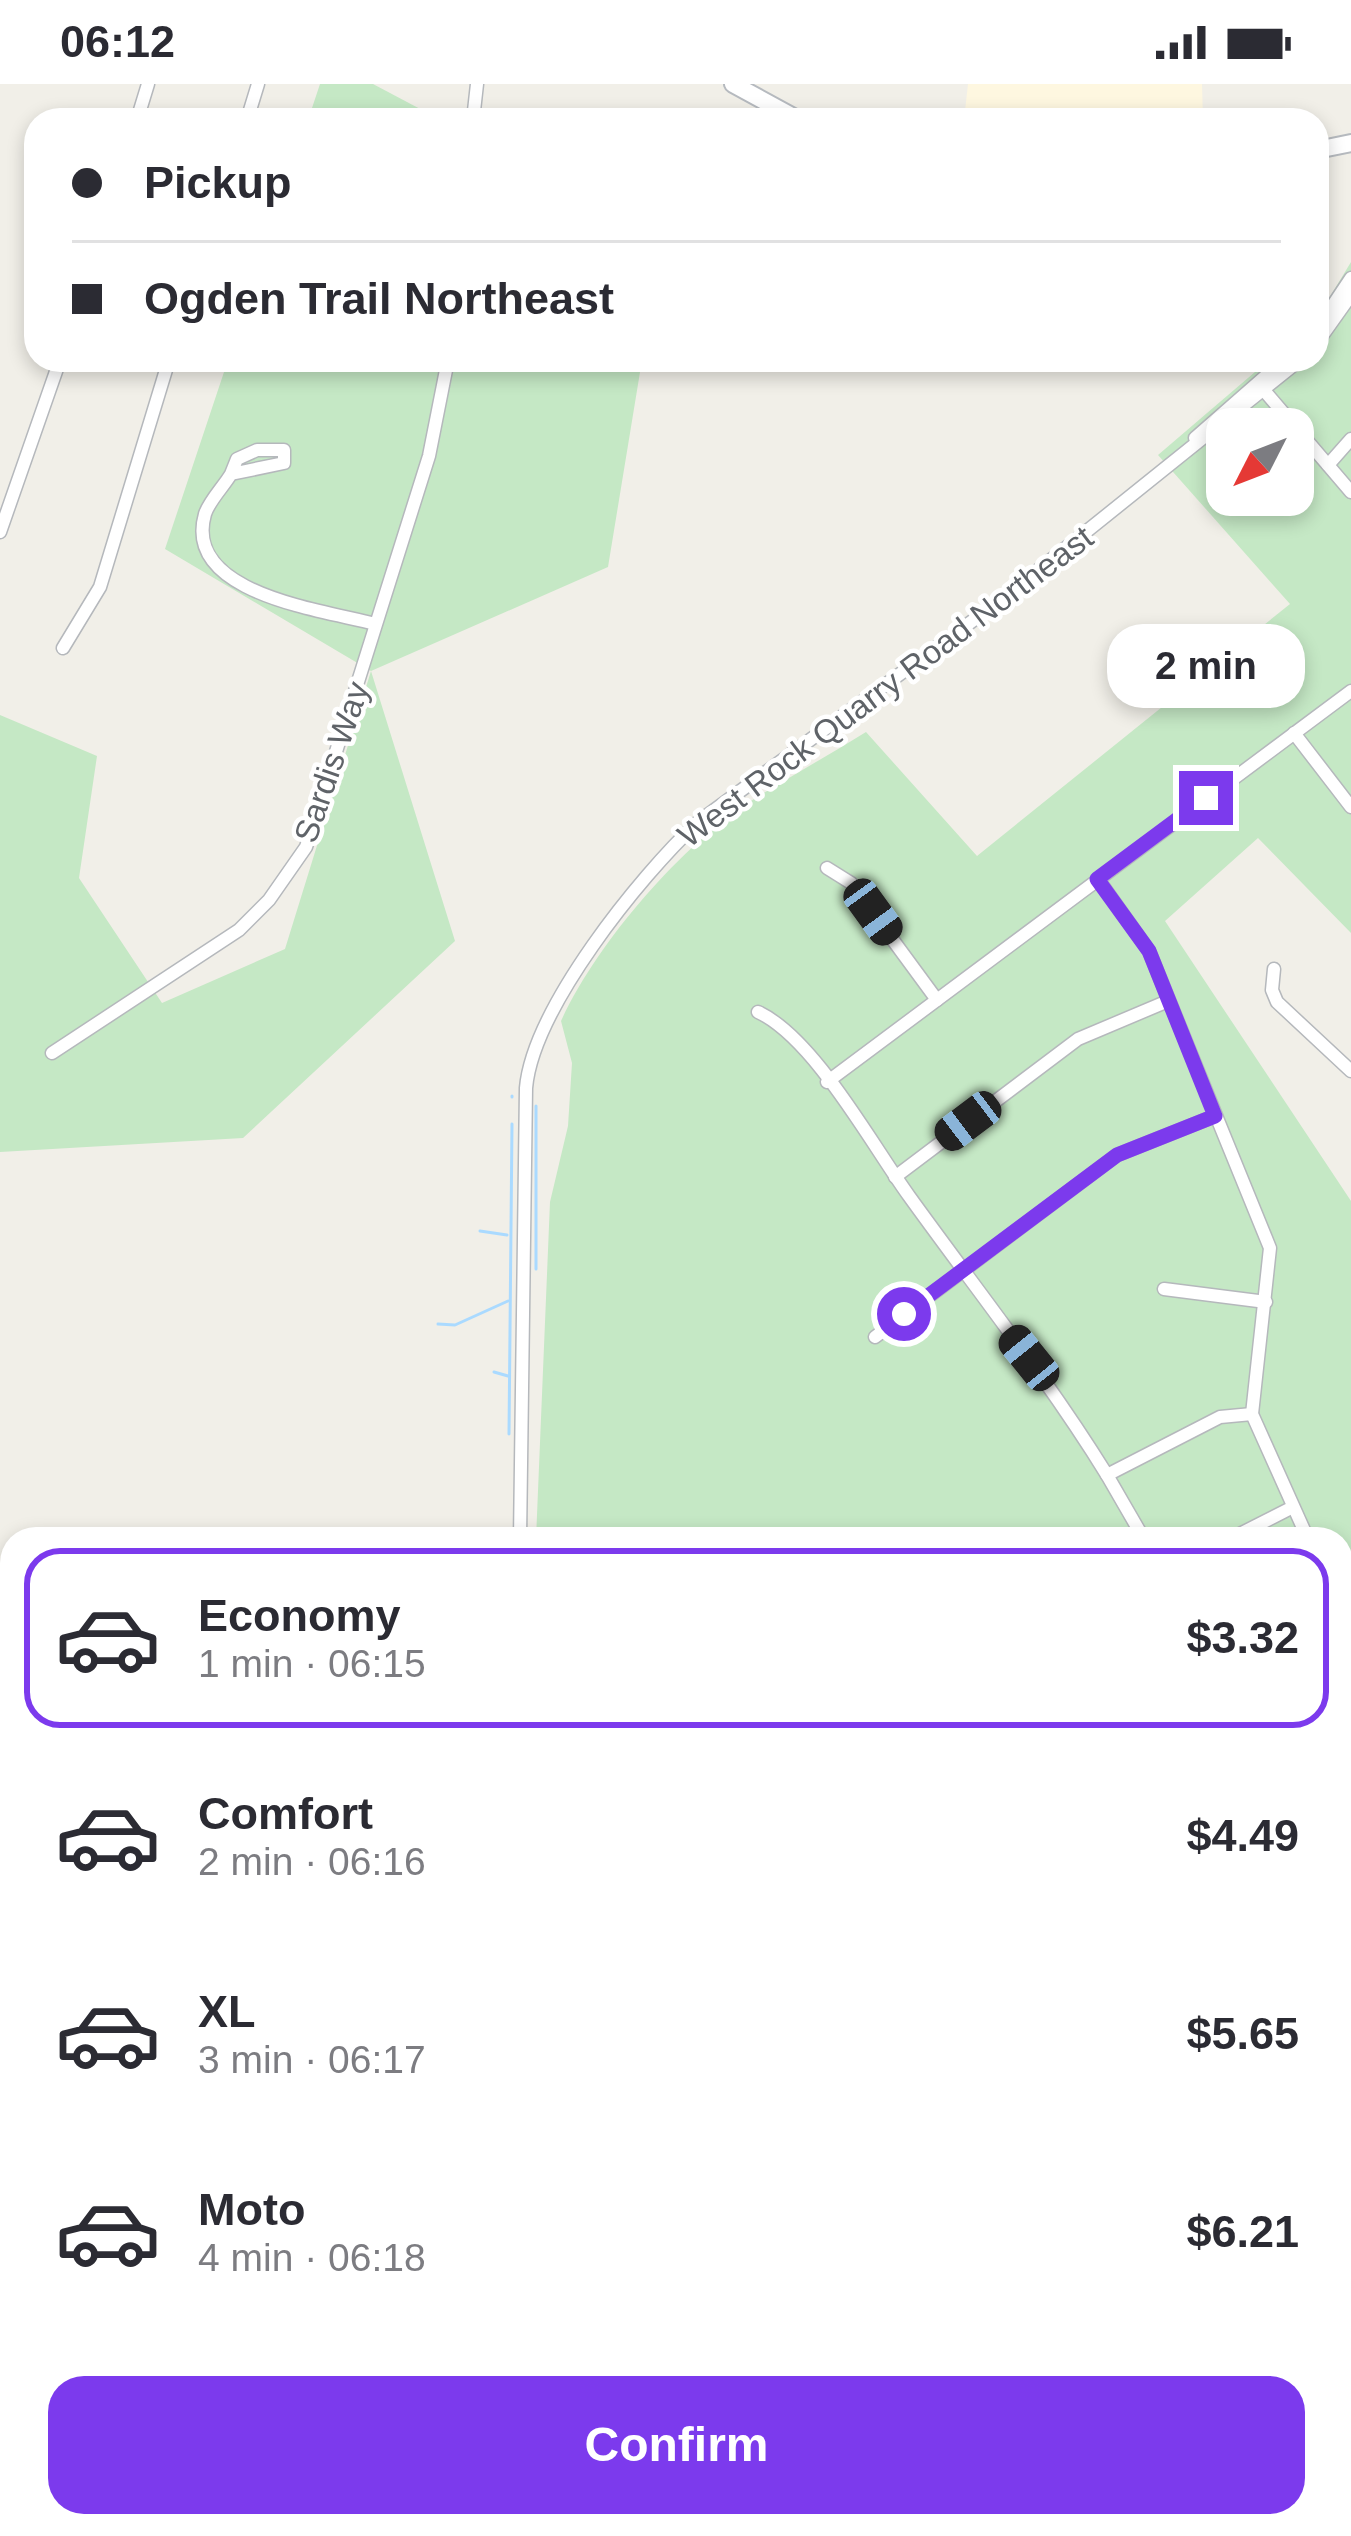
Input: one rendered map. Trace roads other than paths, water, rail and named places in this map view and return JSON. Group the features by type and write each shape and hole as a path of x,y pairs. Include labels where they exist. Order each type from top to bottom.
{"street":[{"path":"733,84 777,108"},
{"path":"1329,310 1351,278"},
{"path":"1329,326 1351,295"},
{"path":"0,532 56,372"},
{"path":"63,648 100,586 165,372"},
{"name":"Sardis Way","path":"52,1053 239,930 269,900 306,847 429,456 446,372"},
{"name":"West Rock Quarry Road Northeast","path":"1261,387 1274,372"},
{"name":"West Rock Quarry Road Northeast","path":"520,1527 526,1088 533,1046 548,1016 658,863 698,822 928,655 1283,372"},
{"path":"1261,387 1351,492"},
{"path":"1328,465 1351,439"},
{"path":"231,474 205,514 206,550 222,574 252,590 375,624"},
{"path":"827,1082 1351,691"},
{"path":"1294,734 1351,807"},
{"path":"826,868 851,883 937,1000"},
{"path":"1097,879 1149,951 1270,1248 1252,1414 1302,1527"},
{"path":"1274,969 1277,1001 1351,1071"},
{"path":"895,1177 1078,1039 1168,1001"},
{"path":"758,1012 781,1023 1055,1391 1137,1527"},
{"path":"875,1337 1117,1155 1215,1116"},
{"path":"1164,1289 1266,1302"},
{"path":"1107,1475 1220,1418 1252,1414"},
{"path":"1254,1527 1293,1507"}],"waterway":[{"path":"536,1106 536,1269"},
{"path":"509,1434 512,1124"},
{"path":"480,1231 507,1235"},
{"path":"438,1324 455,1325 508,1301"},
{"path":"494,1372 508,1376"}]}
